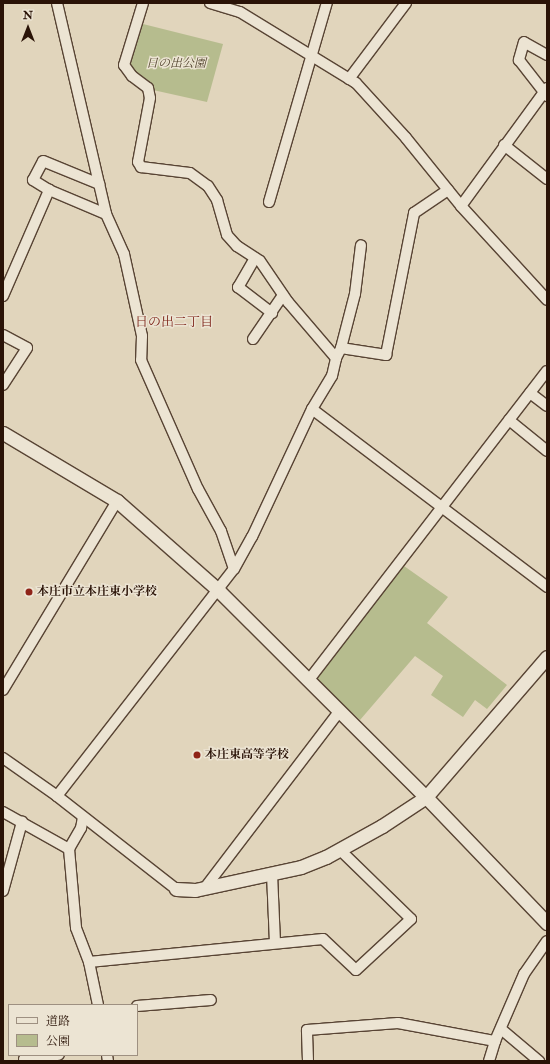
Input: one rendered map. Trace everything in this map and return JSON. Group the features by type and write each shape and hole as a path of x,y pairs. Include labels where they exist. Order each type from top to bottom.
{"street":[{"path":"56,3 106,214 124,254 142,336 141,360 198,489 221,531 234,569"},
{"path":"144,3 124,65 132,76 148,88 150,98 138,162 141,167 190,173 208,186 217,200 227,235 237,246 260,261 283,296 336,358"},
{"path":"210,3 240,12 356,83 406,138 461,206 547,300"},
{"path":"269,202 327,3"},
{"path":"349,79 406,3"},
{"path":"461,206 504,145 546,92 519,60 524,42 547,55"},
{"path":"504,145 547,179"},
{"path":"99,184 42,161 32,180 49,190 106,214"},
{"path":"3,296 49,190"},
{"path":"341,348 386,355 414,213 448,190"},
{"path":"57,796 218,591 234,569 252,537 312,409 332,376 355,294 360,245"},
{"path":"254,258 238,287 272,313"},
{"path":"253,339 283,296"},
{"path":"3,335 27,348 3,385"},
{"path":"308,681 442,505 547,371"},
{"path":"530,393 547,406"},
{"path":"312,409 442,505 547,587"},
{"path":"509,420 547,451"},
{"path":"3,434 117,500 218,591 426,797 547,923"},
{"path":"3,690 117,500"},
{"path":"3,758 57,796 176,889 204,889 310,864 382,826 426,797 547,658"},
{"path":"204,889 339,712"},
{"path":"3,812 69,849"},
{"path":"83,817 81,828 69,849 76,928 89,962 98,1004"},
{"path":"3,891 22,822"},
{"path":"89,962 323,938 356,970 411,919 339,849"},
{"path":"272,874 275,942"},
{"path":"489,1061 495,1041 524,974 547,941"},
{"path":"138,1006 211,1000"},
{"path":"308,1061 307,1030 398,1023 495,1041"},
{"path":"501,1029 539,1061"},
{"path":"24,1059 50,1056"}],"green space":[{"name":"日の出公園","path":"143,24 223,44 207,102 153,90 134,74 130,66"},
{"path":"404,566 448,597 427,623 507,685 487,709 475,700 463,717 431,695 443,676 415,656 360,720 316,679"}],"place":[{"name":"本庄市立本庄東小学校","path":"29,592"},
{"name":"本庄東高等学校","path":"197,755"}],"district":[{"name":"日の出二丁目","path":"174,322"}]}
